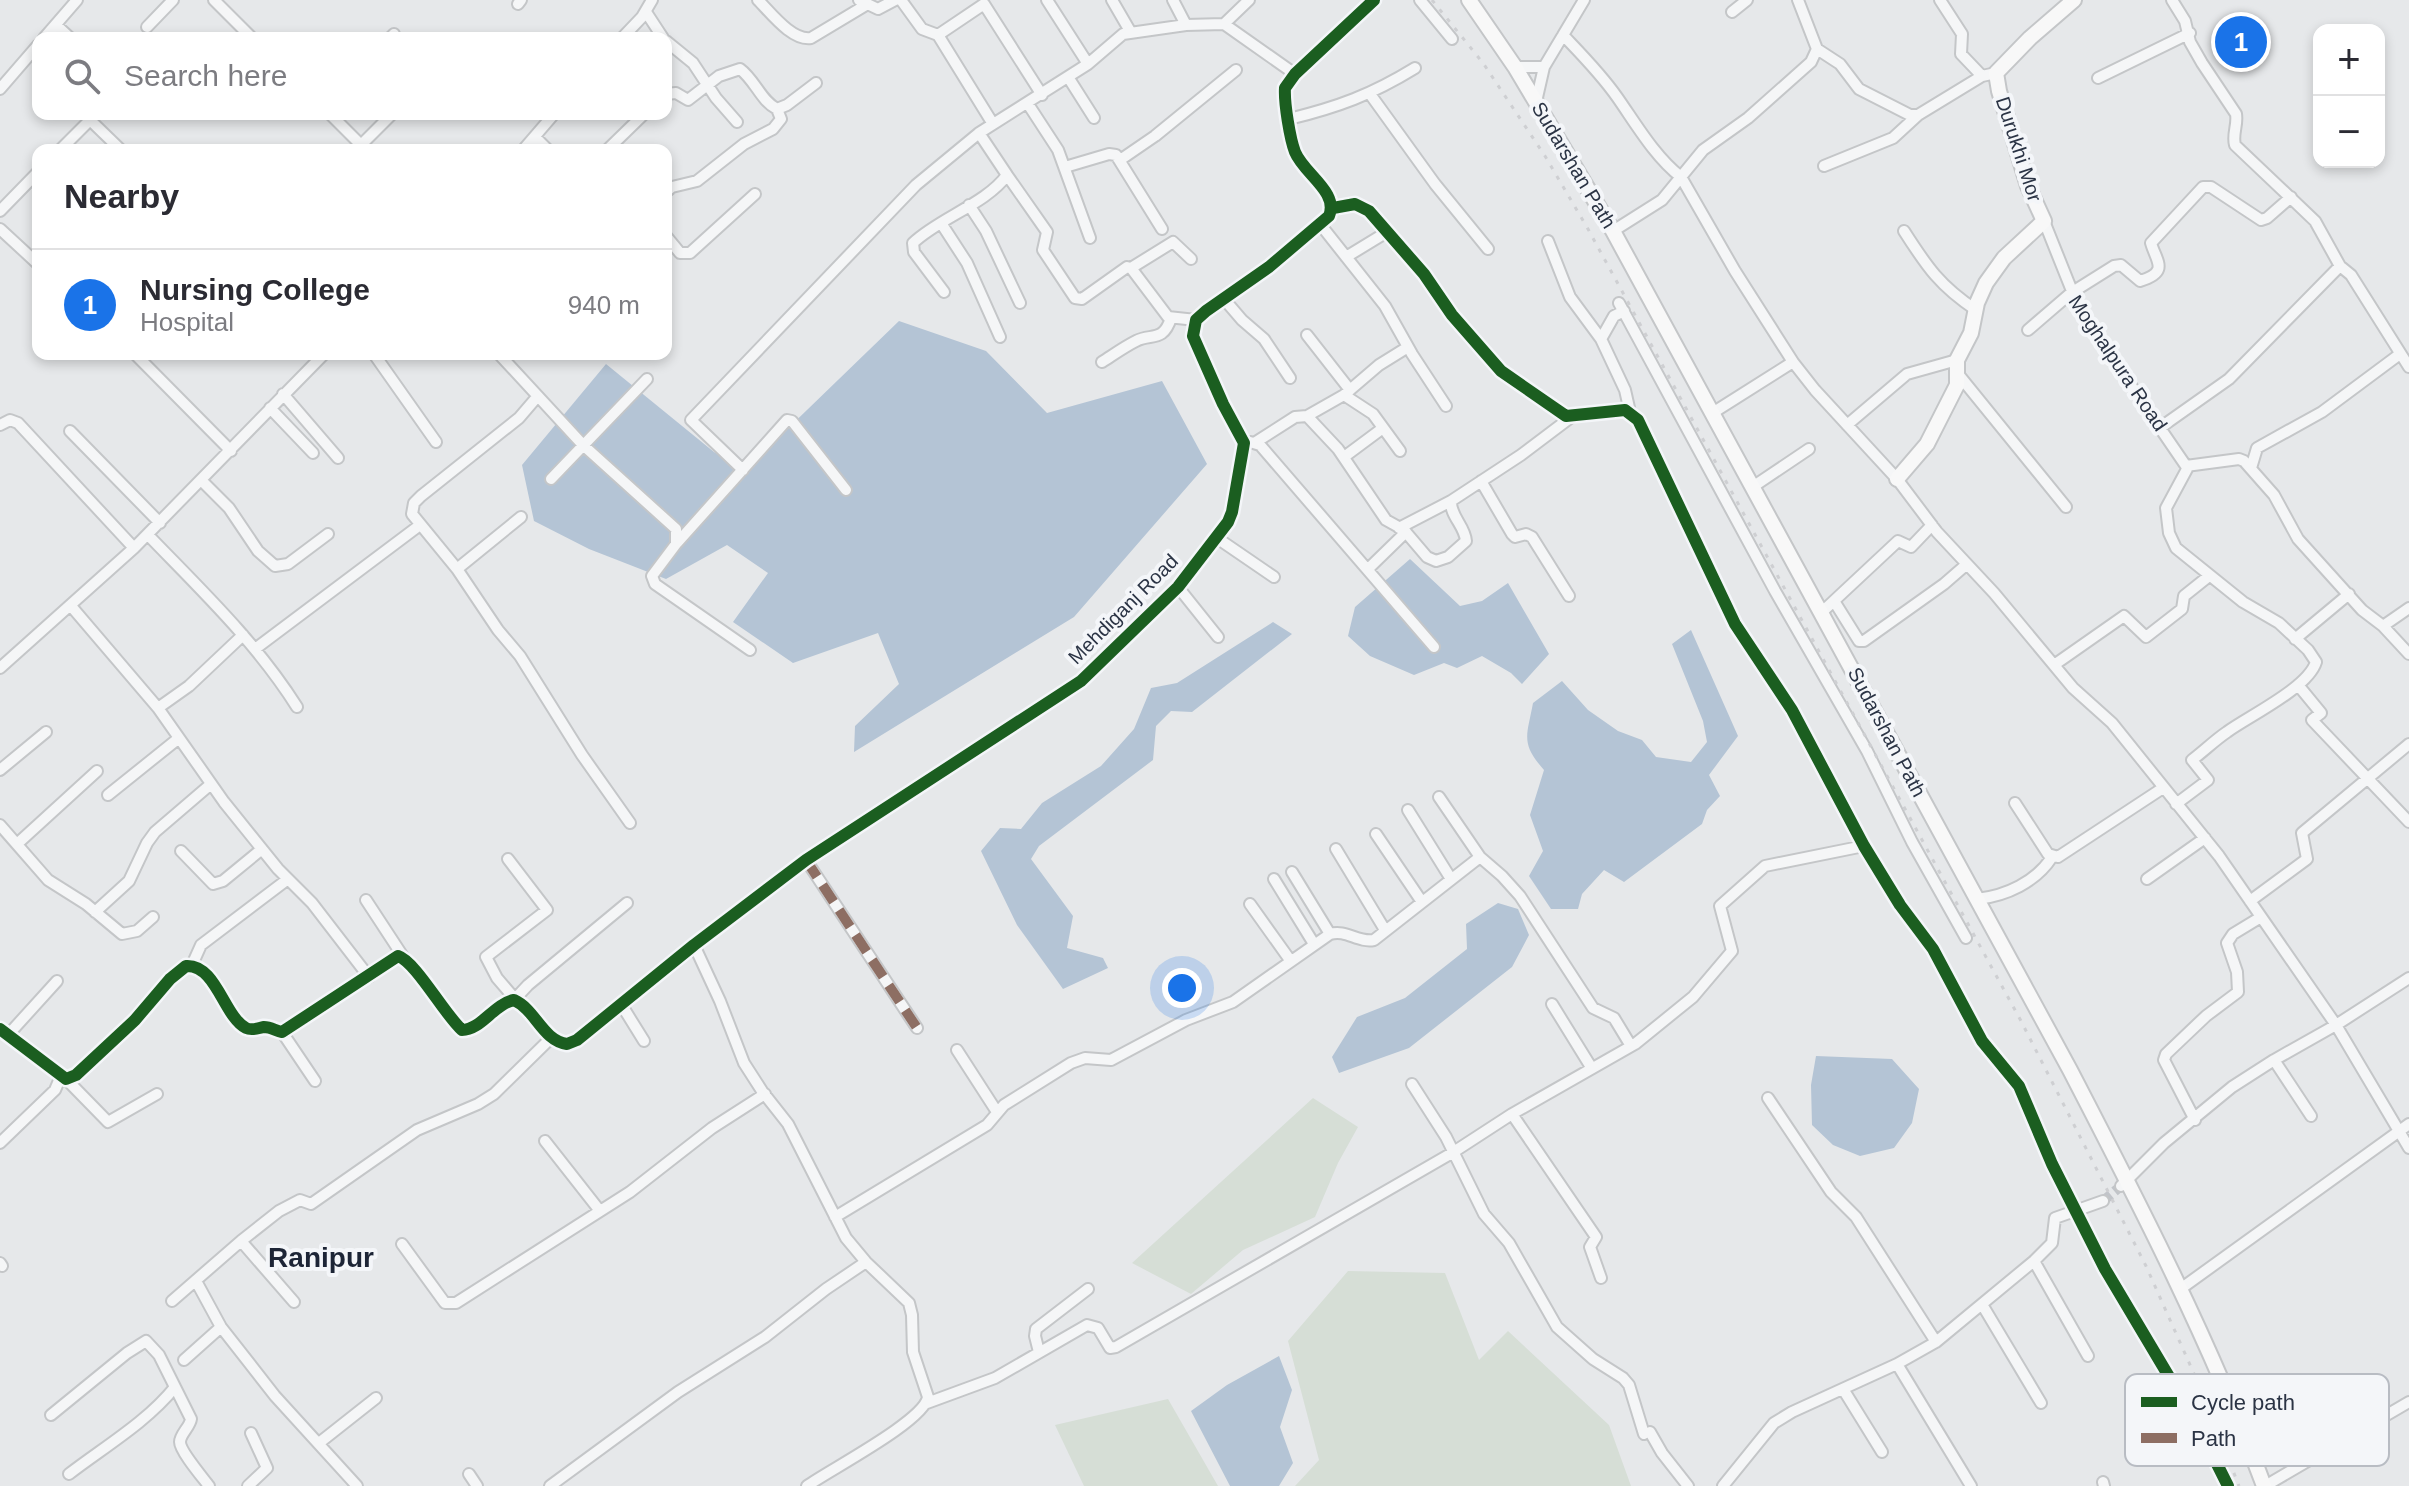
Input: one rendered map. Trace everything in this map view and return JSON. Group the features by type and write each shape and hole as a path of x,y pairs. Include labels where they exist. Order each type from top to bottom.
{"main road":[{"name":"Sudarshan Path","path":"1469,0 1515,67 1613,231 1714,412 1977,899 2179,1290 2216,1374"},
{"name":"Durukhi Mor","path":"2044,221 2028,186 1999,91 1989,75 2069,5"},
{"path":"1897,479 1927,444 1957,385 1957,367 1986,283 1996,267 2044,221"},
{"name":"Sudarshan Path","path":"2257,1466 2265,1486"}],"street":[{"path":"147,27 173,0"},
{"path":"214,0 246,32"},
{"path":"628,32 646,12 652,0"},
{"path":"758,0 804,39 811,38 862,3 878,9 898,0 922,29 938,35 993,124"},
{"path":"1047,0 1088,64"},
{"path":"1112,0 1130,31"},
{"path":"1173,0 1186,25"},
{"path":"1224,24 1249,0"},
{"path":"1131,268 1165,314 1171,318 1196,320 1269,267 1329,216 1333,208 1331,200 1302,166 1294,150 1285,94 1295,74 1374,0"},
{"path":"1420,0 1452,39"},
{"path":"1536,102 1544,67 1584,0"},
{"path":"1732,12 1747,0"},
{"path":"1798,0 1817,49 1840,64 1859,89 1910,115 1918,115"},
{"path":"1824,166 1893,138 1918,115 1989,75 1961,54 1960,29 1940,0"},
{"path":"2172,0 2190,33 2190,42 2236,114 2235,145 2319,225 2340,266 2351,275 2409,367"},
{"path":"50,32 71,2"},
{"path":"938,35 981,3 1042,95"},
{"path":"646,12 660,32"},
{"path":"743,470 691,420 916,185 979,133 1088,64 1117,38 1130,31 1224,24 1295,74"},
{"path":"56,25 64,32"},
{"path":"2098,78 2190,33"},
{"path":"1563,35 1597,70 1637,126 1681,177 1793,362 1897,479 1932,525 2073,688 2112,723 2205,838 2336,1025 2409,1148"},
{"path":"672,45 693,63 737,122"},
{"path":"1613,231 1655,206 1703,150 1748,118 1811,62 1817,49"},
{"path":"0,89 32,52"},
{"path":"1515,67 1544,67"},
{"path":"1289,119 1342,106 1415,68"},
{"path":"672,93 688,100 719,76 740,69 753,81 767,103 777,109 781,119 773,129 744,144 697,181 672,187"},
{"path":"1120,160 1155,136 1236,70"},
{"path":"1068,77 1094,118"},
{"path":"777,109 816,83"},
{"path":"1370,94 1435,184 1488,249"},
{"path":"1028,104 1058,150 1090,238"},
{"path":"66,144 90,120"},
{"path":"96,120 116,144"},
{"path":"336,120 361,144"},
{"path":"367,144 387,120"},
{"path":"529,144 549,120"},
{"path":"613,144 638,120"},
{"path":"979,133 1047,232 1043,250 1075,298 1082,299 1113,275 1131,268 1173,242 1191,259"},
{"path":"535,137 542,144"},
{"path":"1065,167 1109,154 1120,160 1162,229"},
{"path":"944,292 912,246 916,239 969,205 1007,175"},
{"path":"0,211 32,178"},
{"path":"2028,330 2071,293 2114,266 2121,265 2140,281 2146,280 2159,268 2160,260 2151,243 2203,187 2211,187 2261,220 2291,197"},
{"path":"672,243 680,253 690,253 755,194"},
{"path":"1333,208 1355,204 1361,206 1424,274 1452,315 1501,371 1570,418"},
{"path":"969,205 986,231 1020,303"},
{"name":"Moghalpura Road","path":"2044,221 2080,311 2184,461"},
{"path":"941,223 967,263 1000,337"},
{"path":"1320,224 1385,306 1446,406"},
{"path":"0,229 32,258"},
{"path":"1904,231 1946,290 1976,310"},
{"path":"1346,257 1387,232"},
{"path":"1548,241 1570,297 1601,339 1625,390 1630,412 1638,420 1735,624 1792,710 1864,846 1900,905 1933,949 1982,1041 2019,1086 2052,1164 2105,1269 2167,1374"},
{"path":"2161,427 2229,379 2340,266"},
{"path":"1224,299 1264,339 1290,378"},
{"path":"1601,339 1621,307 1775,591 1867,751 1912,842 1966,938"},
{"path":"1102,362 1137,340 1157,337 1168,327 1171,318"},
{"path":"1196,320 1193,336 1244,443 1256,442 1295,417 1307,416 1347,392 1379,365 1408,347"},
{"path":"1307,335 1347,392 1373,414 1400,451"},
{"path":"2251,468 2257,448 2322,412 2400,354"},
{"path":"141,360 231,451"},
{"path":"0,668 148,535 318,360"},
{"path":"378,360 436,442"},
{"path":"506,360 583,445 673,524 676,544"},
{"path":"1714,412 1793,362"},
{"path":"1847,425 1907,374 1957,367 2066,507"},
{"path":"551,479 647,379"},
{"path":"283,394 338,458"},
{"path":"537,397 519,418 414,503 412,514 457,569 498,630 520,656 582,755 630,823"},
{"path":"270,408 313,453"},
{"path":"1368,569 1403,530 1481,481 1570,418 1630,412"},
{"path":"1307,416 1344,457 1386,520 1403,530 1433,560 1448,557 1467,537 1451,509 1451,501"},
{"path":"0,425 10,420 26,430 134,548"},
{"path":"750,650 655,584 652,576 676,544 787,420 792,421 846,490"},
{"path":"1344,457 1383,428"},
{"path":"70,431 160,523"},
{"path":"1256,442 1434,647"},
{"name":"Mehdiganj Road","path":"551,1038 567,1044 577,1040 806,860 1081,681 1178,587 1217,538 1232,512 1244,443"},
{"path":"1754,486 1809,449"},
{"path":"2176,804 2208,780 2192,760 2223,734 2298,685 2316,662 2308,650 2279,623 2243,602 2176,548 2169,533 2167,501 2183,476 2184,461 2239,459 2251,468 2274,495 2298,539 2362,610 2383,626 2409,654"},
{"path":"202,481 229,508 258,551 275,566 288,564 328,534"},
{"path":"1481,481 1512,534 1532,537 1569,596"},
{"path":"457,569 521,517"},
{"path":"255,649 420,525"},
{"path":"1822,612 1898,541 1911,547 1932,525"},
{"path":"148,535 243,635 297,707"},
{"path":"1217,538 1274,577"},
{"path":"1834,601 1859,641 1864,641 1967,564"},
{"path":"2054,665 2124,616 2146,637 2182,609 2184,596 2209,576"},
{"path":"1178,587 1218,637"},
{"path":"2295,639 2349,594"},
{"path":"71,606 158,708 211,784 262,849 312,903 369,977"},
{"path":"2383,626 2409,608"},
{"path":"1835,636 1849,624"},
{"path":"158,708 189,686 243,635"},
{"path":"2298,685 2321,713 2312,720 2409,822"},
{"path":"0,770 46,732"},
{"path":"108,795 179,738"},
{"path":"2250,901 2307,859 2302,833 2409,744"},
{"path":"17,844 97,771"},
{"path":"95,912 129,881 155,832 211,784"},
{"path":"2052,857 2069,851 2163,788"},
{"path":"1439,797 1480,857 1512,886 1593,1008 1614,1018 1631,1046"},
{"path":"2015,803 2052,857"},
{"path":"1408,810 1451,879"},
{"path":"0,825 48,880 118,931 127,935 137,931 153,917"},
{"path":"1376,834 1422,902"},
{"path":"2147,879 2205,838"},
{"path":"807,1486 910,1421 927,1403 995,1378 1091,1324 1098,1328 1110,1348 1116,1347 1631,1046 1693,997 1729,956 1732,945 1719,909 1765,866 1864,846"},
{"path":"181,851 213,884 223,881 262,849"},
{"path":"1336,849 1385,930"},
{"path":"835,1217 987,1125 1004,1105 1078,1059 1111,1060 1177,1025 1233,1002 1330,934 1338,931 1369,941 1480,857"},
{"path":"1977,899 1999,895 2039,875 2052,857"},
{"path":"172,1301 279,1211 300,1200 311,1204 417,1130 486,1099 551,1038 497,978 486,957 547,910 508,859"},
{"path":"806,860 917,1028"},
{"path":"1292,872 1330,934"},
{"path":"0,1143 55,1090 64,1077 76,1075 135,1020 170,979 182,968 192,965 201,945 288,879"},
{"path":"1274,879 1314,944"},
{"path":"366,900 404,958 462,1030 472,1029 500,1005 515,1000 528,985 627,903"},
{"path":"1250,904 1290,960"},
{"path":"2195,1120 2164,1060 2166,1054 2206,1016 2238,992 2237,972 2227,943 2233,934 2261,917"},
{"path":"694,945 744,1063 788,1124 846,1238 909,1303 913,1352 928,1397 927,1403"},
{"path":"282,1032 393,959 398,956 404,958"},
{"path":"192,965 207,975 242,1026 252,1029 269,1027 282,1032 315,1081"},
{"path":"2124,1184 2164,1143 2232,1087 2409,978"},
{"path":"57,981 4,1032 64,1077 108,1122 157,1094"},
{"path":"621,1004 644,1041"},
{"path":"1552,1004 1591,1067"},
{"path":"957,1050 997,1112"},
{"path":"2274,1060 2311,1116"},
{"path":"1412,1084 1446,1137 1484,1214 1509,1243 1557,1327 1629,1385 1647,1433 1688,1486"},
{"path":"402,1244 442,1299 450,1304 456,1303 630,1192 712,1128 765,1094"},
{"path":"1768,1098 1831,1192 1856,1217 1936,1342"},
{"path":"1512,1114 1596,1237 1590,1247 1601,1278"},
{"path":"2179,1290 2409,1124"},
{"path":"545,1141 600,1211"},
{"path":"1723,1486 1774,1423 1936,1342 1983,1306 2052,1243 2055,1218 2103,1201"},
{"path":"241,1241 294,1302"},
{"path":"2034,1261 2088,1356"},
{"path":"550,1486 678,1392 765,1337 866,1262"},
{"path":"196,1281 221,1327 275,1396 357,1486"},
{"path":"1039,1352 1035,1336 1038,1327 1088,1289"},
{"path":"1983,1306 2041,1403"},
{"path":"184,1360 221,1327"},
{"path":"51,1415 144,1342 149,1344 159,1355 191,1419 181,1438 181,1446 209,1486"},
{"path":"1897,1364 1971,1486"},
{"path":"69,1474 141,1420 175,1387"},
{"path":"1843,1389 1882,1452"},
{"path":"319,1443 376,1398"},
{"path":"2389,1414 2409,1402"},
{"path":"248,1486 267,1468 251,1433"},
{"path":"2218,1466 2228,1486"},
{"path":"2265,1486 2299,1466"},
{"path":"469,1474 477,1486"}],"shaded area":[{"path":"1313,1098 1358,1127 1338,1163 1315,1217 1243,1250 1191,1294 1132,1263"},
{"path":"1348,1271 1445,1273 1479,1360 1508,1331 1609,1425 1631,1486 1295,1486 1319,1460 1288,1341"},
{"path":"1168,1399 1218,1486 1084,1486 1055,1425"}],"water":[{"path":"899,321 986,351 1047,413 1162,381 1207,464 1074,617 854,752 855,726 899,684 878,633 793,663 733,622 768,573 727,545 666,579 589,549 534,521 522,465 606,364 714,452 746,469"},
{"path":"1410,559 1460,606 1482,601 1508,583 1549,654 1522,684 1511,673 1482,656 1457,668 1444,663 1414,675 1370,656 1348,636 1355,607"},
{"path":"1273,622 1292,634 1192,712 1171,711 1156,726 1153,760 1039,846 1031,859 1073,916 1067,948 1103,958 1108,968 1063,989 1017,925 981,851 1000,828 1021,829 1042,803 1101,766 1134,729 1151,688 1177,683"},
{"path":"1691,630 1738,736 1709,775 1720,796 1707,810 1702,824 1624,882 1604,870 1582,894 1578,909 1551,909 1529,876 1543,851 1530,815 1544,770 1528,746 1533,703 1562,681 1588,710 1618,731 1642,740 1656,757 1691,762 1707,742 1703,721 1672,644"},
{"path":"1498,903 1518,909 1529,935 1512,967 1409,1048 1339,1073 1332,1057 1357,1017 1405,998 1467,949 1466,924"},
{"path":"1816,1056 1892,1059 1919,1089 1912,1123 1894,1148 1860,1156 1833,1145 1812,1125 1811,1085"},
{"path":"1279,1356 1292,1390 1280,1427 1293,1463 1279,1486 1230,1486 1191,1411 1227,1385"}],"tunnel":[{"path":"2103,1201 2121,1186"}],"railway":[{"path":"1432,0 1483,63 1545,156 1588,229 2021,1021 2146,1266 2194,1374"},
{"path":"2231,1466 2239,1486"}],"marked path":[{"path":"806,860 917,1028"}],"cycle path":[{"path":"0,1029 66,1079 76,1075 135,1020 170,979 186,966 205,973 238,1022 246,1028 267,1027 282,1032 398,956 413,968 462,1030 475,1026 500,1006 514,1000 551,1037 567,1044 577,1040 806,860 1081,681 1178,587 1228,522 1244,443 1193,336 1196,320 1269,267 1329,216 1331,207 1325,191 1295,152 1285,88 1295,74 1374,0"},
{"path":"1333,208 1355,204 1369,211 1501,371 1566,416 1625,410 1638,420 1735,624 1792,710 1864,846 1900,905 1933,949 1982,1041 2019,1086 2052,1164 2105,1269 2167,1374"},
{"path":"2218,1466 2228,1486"}],"place":[{"name":"Nursing College","path":"2241,42"}],"district":[{"name":"Ranipur","path":"321,1257"}]}
